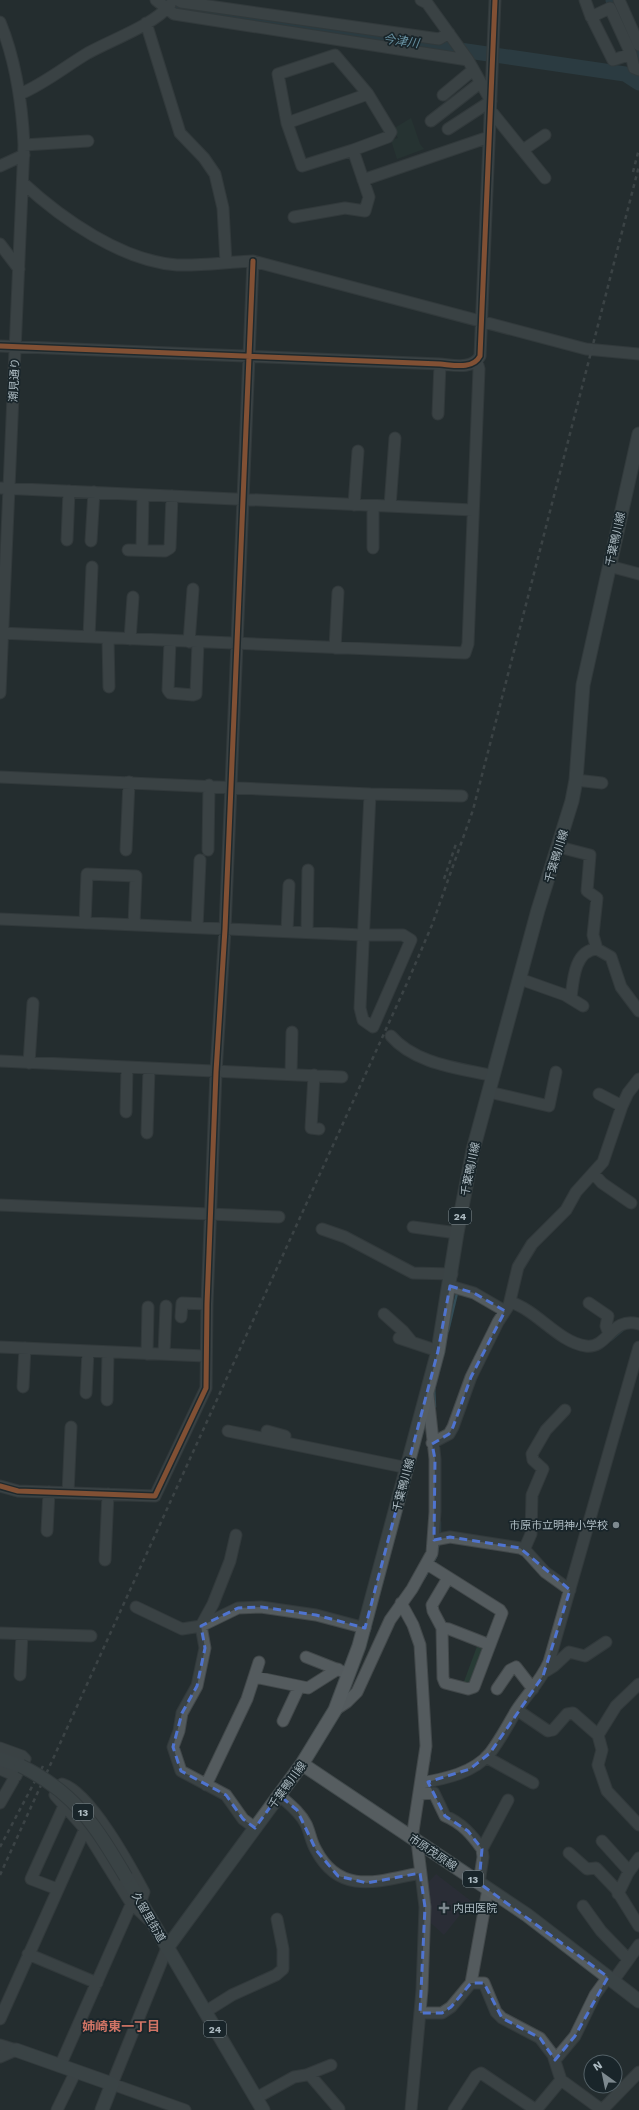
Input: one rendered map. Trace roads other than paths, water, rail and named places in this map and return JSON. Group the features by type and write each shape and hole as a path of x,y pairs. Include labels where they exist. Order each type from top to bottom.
{"main road":[{"name":"千葉鴨川線","path":"167,1948 302,1764 335,1710 344,1672 365,1628 438,1351 451,1280 457,1233 472,1156 538,910 559,848 576,780 583,685 639,434"},
{"name":"久留里街道","path":"0,1759 26,1768 61,1790 70,1797 98,1832 126,1877 136,1901 167,1948 263,2110"},
{"name":"市原茂原線","path":"302,1764 527,1915 639,2001"},
{"path":"16,2050 112,2084 102,2110"}],"street":[{"path":"156,0 166,10 174,14 470,65"},
{"path":"20,94 31,90 89,53 146,23 166,10 174,0"},
{"path":"178,0 181,2 439,39 449,33"},
{"path":"421,0 427,3 449,33 470,65 491,106 545,178"},
{"path":"0,346 249,355 470,366 477,362 480,356 482,322 495,0"},
{"path":"585,0 591,17 613,60 631,54"},
{"path":"619,0 639,45"},
{"path":"591,17 610,8 631,54 634,68 639,70"},
{"name":"潮見通り","path":"0,22 10,50 20,94 24,150 16,346 5,489 0,693"},
{"path":"146,23 180,133 204,158 215,174 223,208 226,262"},
{"path":"603,39 620,30"},
{"path":"336,55 368,94 391,132 388,137 302,166 287,123 278,74 336,55"},
{"path":"443,95 470,65"},
{"path":"431,121 480,83"},
{"path":"287,123 368,94"},
{"path":"448,129 491,106"},
{"path":"523,150 545,135"},
{"path":"363,180 489,137"},
{"path":"0,166 24,150 88,141"},
{"path":"294,217 344,208 365,211 369,197 353,150"},
{"path":"23,183 72,222 119,249 146,259 175,265 200,266 226,262 253,261 586,350 639,354"},
{"path":"0,244 19,268"},
{"path":"0,1486 18,1491 155,1496 206,1388 205,1356 210,1214 216,1072 225,929 253,261"},
{"path":"1,633 465,653 468,644 479,369 477,362"},
{"path":"438,414 440,364"},
{"path":"390,506 395,438"},
{"path":"354,505 358,451"},
{"path":"5,489 473,510"},
{"path":"67,540 69,491"},
{"path":"91,541 94,492"},
{"path":"142,550 143,495"},
{"path":"128,550 165,551 170,548 172,496"},
{"path":"373,506 373,548"},
{"path":"609,566 639,574"},
{"path":"89,637 92,567"},
{"path":"170,641 168,690 170,693 196,694 193,589"},
{"path":"336,648 338,592"},
{"path":"130,639 133,597"},
{"path":"108,638 108,687"},
{"path":"0,777 209,785 370,794 462,796"},
{"path":"576,780 602,783"},
{"path":"126,850 129,782"},
{"path":"208,850 209,785"},
{"path":"0,919 197,928 363,935 403,936 411,940 373,1027 363,1020 360,1008 363,935 370,794"},
{"path":"559,848 590,855 587,891 597,898 593,935 596,949 611,957 621,987 638,1005"},
{"path":"197,928 200,860"},
{"path":"306,932 308,870"},
{"path":"85,923 86,874 136,876 134,925"},
{"path":"287,931 289,885"},
{"path":"571,998 575,968 586,954 596,949"},
{"path":"520,979 571,998 583,1006"},
{"path":"29,1063 33,1003"},
{"path":"291,1074 292,1032"},
{"path":"391,1036 397,1043 434,1062 493,1076"},
{"path":"0,1061 342,1077"},
{"path":"126,1112 127,1067"},
{"path":"147,1132 149,1068"},
{"path":"489,1092 548,1106 556,1072"},
{"path":"314,1075 311,1128 319,1129"},
{"path":"432,1443 449,1434 453,1427 470,1377 483,1349 507,1306 518,1266 541,1233 554,1223 566,1210 576,1192 603,1162 622,1106 628,1093 639,1079"},
{"path":"599,1094 622,1106"},
{"path":"593,1173 602,1183 631,1203"},
{"path":"0,1205 279,1217"},
{"path":"414,1227 457,1233"},
{"path":"322,1229 345,1237 413,1274 451,1280 474,1293 507,1306 523,1306 553,1328 582,1345 594,1346 620,1324 630,1321 639,1324"},
{"path":"181,1317 182,1303 207,1304"},
{"path":"589,1303 608,1316 606,1326 609,1334"},
{"path":"164,1354 166,1306"},
{"path":"148,1307 148,1354"},
{"path":"384,1314 403,1331 412,1342"},
{"path":"399,1338 438,1351"},
{"path":"0,1347 205,1356"},
{"path":"420,1788 470,1769 486,1757 517,1710 546,1671 635,1373 639,1347"},
{"path":"23,1387 25,1348"},
{"path":"86,1393 88,1351"},
{"path":"107,1400 108,1352"},
{"path":"335,1710 347,1702 357,1692 390,1620 432,1553 434,1540 435,1459 432,1443 428,1392"},
{"path":"524,1550 531,1534 532,1495 544,1469 533,1460 532,1454 546,1430 565,1410"},
{"path":"68,1493 71,1427"},
{"path":"228,1431 408,1468"},
{"path":"267,1431 292,1438 308,1448"},
{"path":"47,1531 48,1492"},
{"path":"105,1560 108,1494"},
{"path":"236,1535 230,1561 213,1604 201,1626 206,1648 197,1686 182,1713 179,1731 173,1747 181,1771 226,1795 243,1819 255,1828"},
{"path":"434,1540 450,1537 503,1544 524,1550 545,1572 570,1590"},
{"path":"426,1564 500,1610 501,1617 474,1687 468,1689 445,1683 443,1678 442,1628 432,1611 432,1605 448,1578"},
{"path":"401,1603 413,1626 420,1645 426,1746 415,1840 425,1907 420,2013 411,2110"},
{"path":"136,1607 182,1629 201,1626 238,1608 261,1608 316,1615 365,1628"},
{"path":"442,1628 449,1628 490,1645"},
{"path":"0,1633 91,1636"},
{"path":"20,1675 22,1634"},
{"path":"546,1671 554,1666 569,1652 585,1656 606,1642"},
{"path":"306,1657 344,1672"},
{"path":"206,1785 255,1677 259,1662"},
{"path":"497,1689 510,1670 516,1667 533,1689"},
{"path":"255,1677 299,1687 312,1687 344,1672"},
{"path":"598,1735 616,1706 639,1684"},
{"path":"284,1721 299,1687"},
{"path":"517,1710 548,1731 552,1730 566,1714 572,1713 598,1735 602,1750 598,1765 607,1792 639,1825"},
{"path":"0,1748 22,1756 25,1759 0,1803"},
{"path":"486,1757 533,1784"},
{"path":"0,1769 19,1769"},
{"path":"60,2066 136,1901 144,1892 115,1844 88,1804 69,1786 62,1784 55,1795 85,1829 136,1901"},
{"path":"420,1788 434,1793 445,1816 454,1820 468,1831 482,1849 484,1886 471,1983 463,1995 442,2013 420,2013"},
{"path":"280,1795 297,1810 306,1824 316,1850 326,1865 338,1876 357,1883 367,1884 420,1873"},
{"path":"482,1849 508,1800"},
{"path":"57,1890 31,1879 64,1806"},
{"path":"0,2019 85,1829"},
{"path":"602,1841 629,1871"},
{"path":"569,1853 587,1869 596,1868 616,1889 639,1926"},
{"path":"618,1894 629,1871 639,1858"},
{"path":"583,1906 601,1931 628,1959"},
{"path":"205,2012 232,1995 276,1975 283,1969 283,1949 277,1919"},
{"path":"555,2060 575,2036 595,1995 611,1979 639,1945"},
{"path":"167,1948 112,2084 185,2110"},
{"path":"28,1954 97,1983"},
{"path":"471,1983 484,1983 496,2012 502,2018 540,2038 555,2060 561,2080 602,2110 639,2072"},
{"path":"0,2045 16,2050"},
{"path":"0,2057 16,2050"},
{"path":"256,2098 294,2077 310,2074 331,2065"},
{"path":"58,2110 76,2071"},
{"path":"454,2110 476,2076 481,2073 536,2110 561,2080"},
{"path":"310,2074 339,2109"}],"waterway":[{"name":"今津川","path":"164,0 173,8 625,74 639,83"},
{"path":"613,0 639,62"},
{"path":"448,1331 457,1293 459,1294"},
{"path":"611,1340 623,1330"},
{"path":"434,1386 435,1407"},
{"path":"440,1522 440,1535"},
{"path":"432,1564 436,1557 439,1542"},
{"path":"424,1578 430,1568"},
{"path":"429,1762 430,1751"}],"railway":[{"path":"633,172 639,149"},
{"path":"0,1875 408,981 432,925 473,810 639,166"},
{"path":"444,879 457,841"},
{"path":"0,1847 43,1766"}],"place":[{"name":"市原市立明神小学校","path":"616,1525"},
{"name":"内田医院","path":"444,1908"}],"district":[{"name":"姉崎東一丁目","path":"121,2026"}]}
